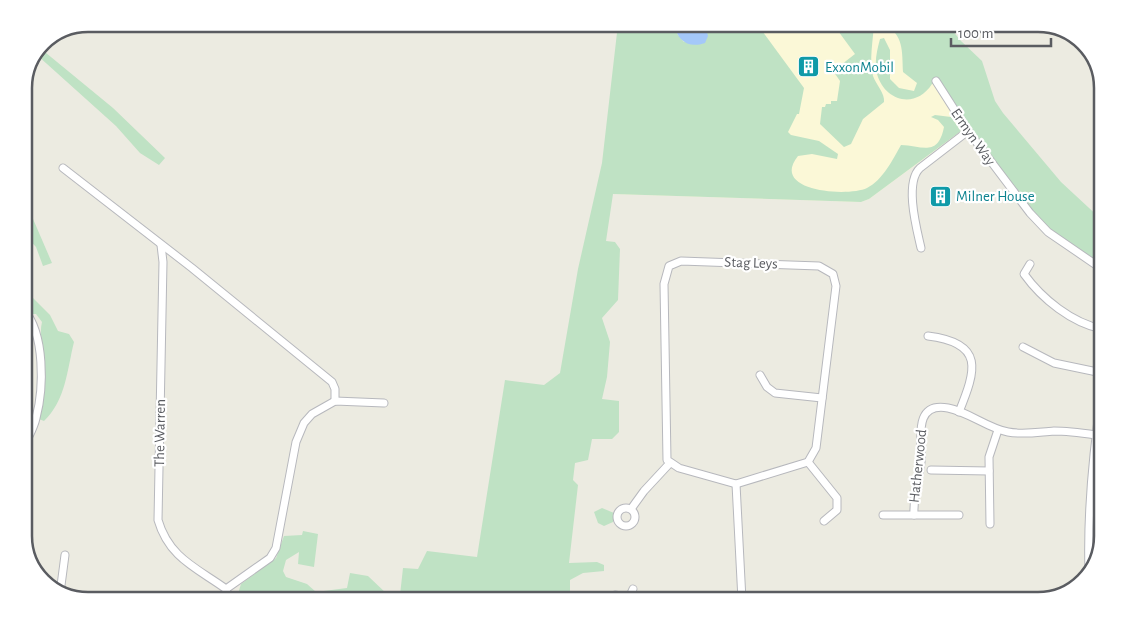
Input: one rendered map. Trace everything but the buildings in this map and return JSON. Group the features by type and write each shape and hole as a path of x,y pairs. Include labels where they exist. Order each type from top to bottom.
{"street":[{"name":"Ermyn Way","path":"936,81 968,131 1038,222 1093,264"},
{"path":"921,248 913,217 914,176 920,168 968,131"},
{"path":"63,168 332,382 335,389 335,400"},
{"name":"The Warren","path":"161,245 163,262 158,520 162,535 182,560 226,590"},
{"name":"Stag Leys","path":"670,463 666,452 664,284 666,271 674,263 819,266 830,271 836,286 816,448 808,462"},
{"path":"1030,264 1024,274 1040,293 1076,320 1094,326"},
{"path":"33,323 36,330 40,364 38,411 33,424"},
{"path":"928,336 956,343 968,354 972,362 971,383 959,412"},
{"path":"1023,347 1054,363 1094,371"},
{"path":"760,375 767,387 775,393 822,398"},
{"path":"226,590 270,558 276,548 299,432 312,414 335,400 384,403"},
{"name":"Hatherwood","path":"914,515 914,490 921,460 918,438 921,424 929,411 936,408 949,408 998,430 1022,434 1068,431 1094,435"},
{"path":"990,524 989,471 991,447 998,430"},
{"path":"1089,559 1088,523 1094,459"},
{"path":"631,509 644,491 670,463 678,468 736,484 808,462 837,498 838,510 824,521"},
{"path":"931,470 989,471"},
{"path":"736,484 742,592"},
{"name":"Hatherwood","path":"883,515 959,515"},
{"path":"61,584 65,555"}],"shaded area":[{"path":"636,32 900,32 963,130 869,199 861,202 613,194"}],"green space":[{"path":"617,32 677,32 684,42 699,32 763,32 804,88 799,114 797,114 788,132 791,135 819,141 838,154 837,159 812,154 798,156 792,168 794,177 802,184 814,189 844,192 867,188 883,175 901,145 928,148 938,143 944,127 938,120 931,117 935,115 951,117 961,131 869,199 861,202 613,194 606,241 615,242 620,249 618,300 602,318 610,342 607,377 602,399 619,401 619,432 612,439 592,439 588,460 575,463 573,480 578,485 569,563 597,562 604,565 604,571 583,573 570,580 570,592 400,592 403,568 418,569 427,551 477,557 505,380 544,385 560,373 578,269 602,163"},
{"path":"839,32 873,32 872,70 874,79 882,92 884,102 863,119 851,144 844,147 820,124 822,107 825,107 826,104 831,104 831,101 837,101 840,81 829,65 833,63 837,68 855,54"},
{"path":"954,32 982,61 995,101 1003,113 1061,182 1093,212 1093,261 1041,223 967,126 941,83 932,84 918,97 910,99 902,99 887,91 881,83 876,70 876,56 880,39 884,38 890,50 890,79 899,88 914,91 917,83 903,72 901,44 895,33"},
{"path":"45,53 113,108 165,158 159,165 140,153 116,126 41,59"},
{"path":"33,219 52,263 43,266 33,244"},
{"path":"33,298 50,315 58,331 69,334 74,342 65,384 57,404 44,421 39,419 43,396 44,372 41,335 42,322 36,314 33,314"},
{"path":"602,508 614,513 615,516 613,522 604,526 598,523 594,512"},
{"path":"303,531 318,534 314,567 298,564 299,552 286,560 283,571 286,577 307,584 316,592 238,592 241,584 276,558 284,536 302,535"},
{"path":"350,573 368,576 385,592 316,592 347,588"}],"water":[{"path":"676,32 707,32 708,36 705,43 693,45 684,42"}],"place":[{"name":"ExxonMobil","path":"809,67"},
{"name":"Milner House","path":"940,196"}]}
